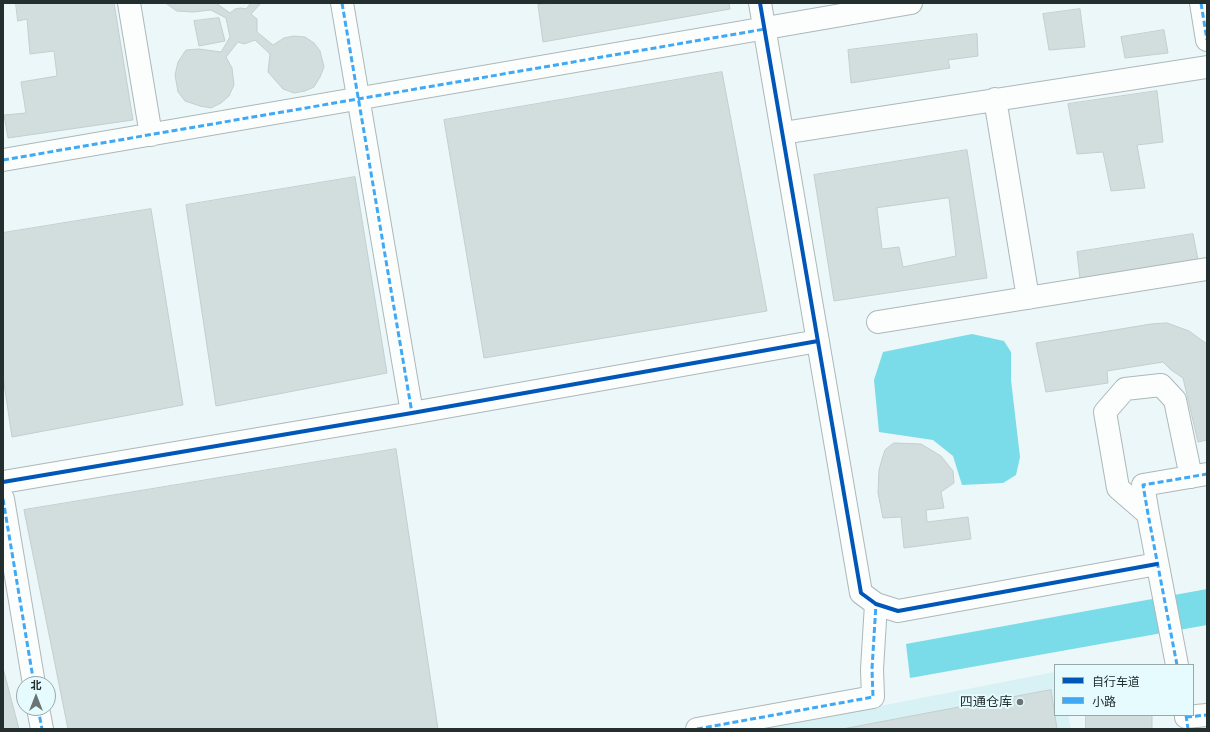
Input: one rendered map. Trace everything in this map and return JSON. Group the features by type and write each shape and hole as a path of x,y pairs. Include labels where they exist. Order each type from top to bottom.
{"street":[{"path":"129,3 151,135"},
{"path":"342,3 412,413"},
{"path":"760,3 861,593 876,604 898,611 1157,564"},
{"path":"3,160 911,3"},
{"path":"1201,3 1207,40"},
{"path":"782,133 1207,67"},
{"path":"995,99 1028,298"},
{"path":"878,322 1207,269"},
{"path":"3,482 412,413 818,341"},
{"path":"1148,514 1118,488 1105,412 1125,389 1161,385 1175,400 1199,476 1143,485 1176,659"},
{"path":"3,499 33,676"},
{"path":"697,729 873,697 872,669 876,604"},
{"path":"40,716 42,729"}],"shaded area":[{"path":"1054,672 1054,716 1068,716 1071,729 762,729"}],"water":[{"path":"972,334 1004,341 1011,352 1011,380 1020,457 1016,475 1003,483 962,485 953,456 933,440 879,432 874,380 883,352"},
{"path":"1207,589 1207,625 910,678 906,644"}],"building":[{"path":"16,3 114,3 133,120 8,138 4,115 26,113 21,82 57,76 54,51 30,54 27,19 18,21"},
{"path":"166,3 216,3 230,13 235,9 246,9 251,3 261,3 251,14 257,19 257,32 273,45 284,38 294,36 305,37 314,43 320,51 324,67 320,77 314,87 305,91 294,93 283,89 268,72 270,54 255,40 244,44 238,42 226,57 232,68 234,85 229,96 221,103 211,108 185,101 178,92 175,75 178,62 186,50 199,49 221,52 230,37 226,18 211,10 193,12 177,11"},
{"path":"551,3 729,3 730,9 543,42 538,5"},
{"path":"1080,9 1085,47 1049,50 1043,14"},
{"path":"219,18 225,41 199,46 194,21"},
{"path":"1164,30 1168,53 1125,58 1121,37"},
{"path":"977,34 978,56 948,60 950,68 851,83 848,50"},
{"path":"722,72 767,311 484,358 444,120"},
{"path":"1157,91 1163,142 1137,145 1145,188 1111,191 1103,152 1077,154 1068,104"},
{"path":"967,150 987,278 834,301 814,175","holes":["949,198 956,256 903,267 899,247 882,249 877,208"]},
{"path":"355,177 387,373 216,406 186,205"},
{"path":"151,209 183,405 12,437 3,377 3,233"},
{"path":"1193,234 1198,260 1080,279 1077,252"},
{"path":"1167,323 1189,331 1207,344 1207,440 1198,442 1183,378 1171,370 1163,362 1107,371 1108,383 1046,392 1036,343 1151,324"},
{"path":"894,443 921,444 941,456 953,471 954,483 941,492 944,508 926,510 927,522 968,517 971,539 904,548 901,517 883,518 878,493 879,470 882,459 885,450"},
{"path":"396,449 438,729 68,729 24,510"},
{"path":"3,668 19,729 3,729"},
{"name":"四通仓库","path":"1051,690 1057,729 843,729"},
{"path":"1086,716 1152,716 1152,729 1086,729"}],"marked path":[{"path":"342,3 412,413"},
{"path":"1201,3 1207,40"},
{"path":"3,160 765,29"},
{"path":"1177,664 1143,485 1207,474"},
{"path":"3,499 33,676"},
{"path":"697,729 873,697 872,669 876,604"},
{"path":"1186,717 1207,715"},
{"path":"40,716 42,729"},
{"path":"1186,716 1188,729"}],"cycle path":[{"path":"760,3 861,593 876,604 898,611 1157,564"},
{"path":"3,482 412,413 818,341"}],"place":[{"name":"四通仓库","path":"1020,702"}]}
